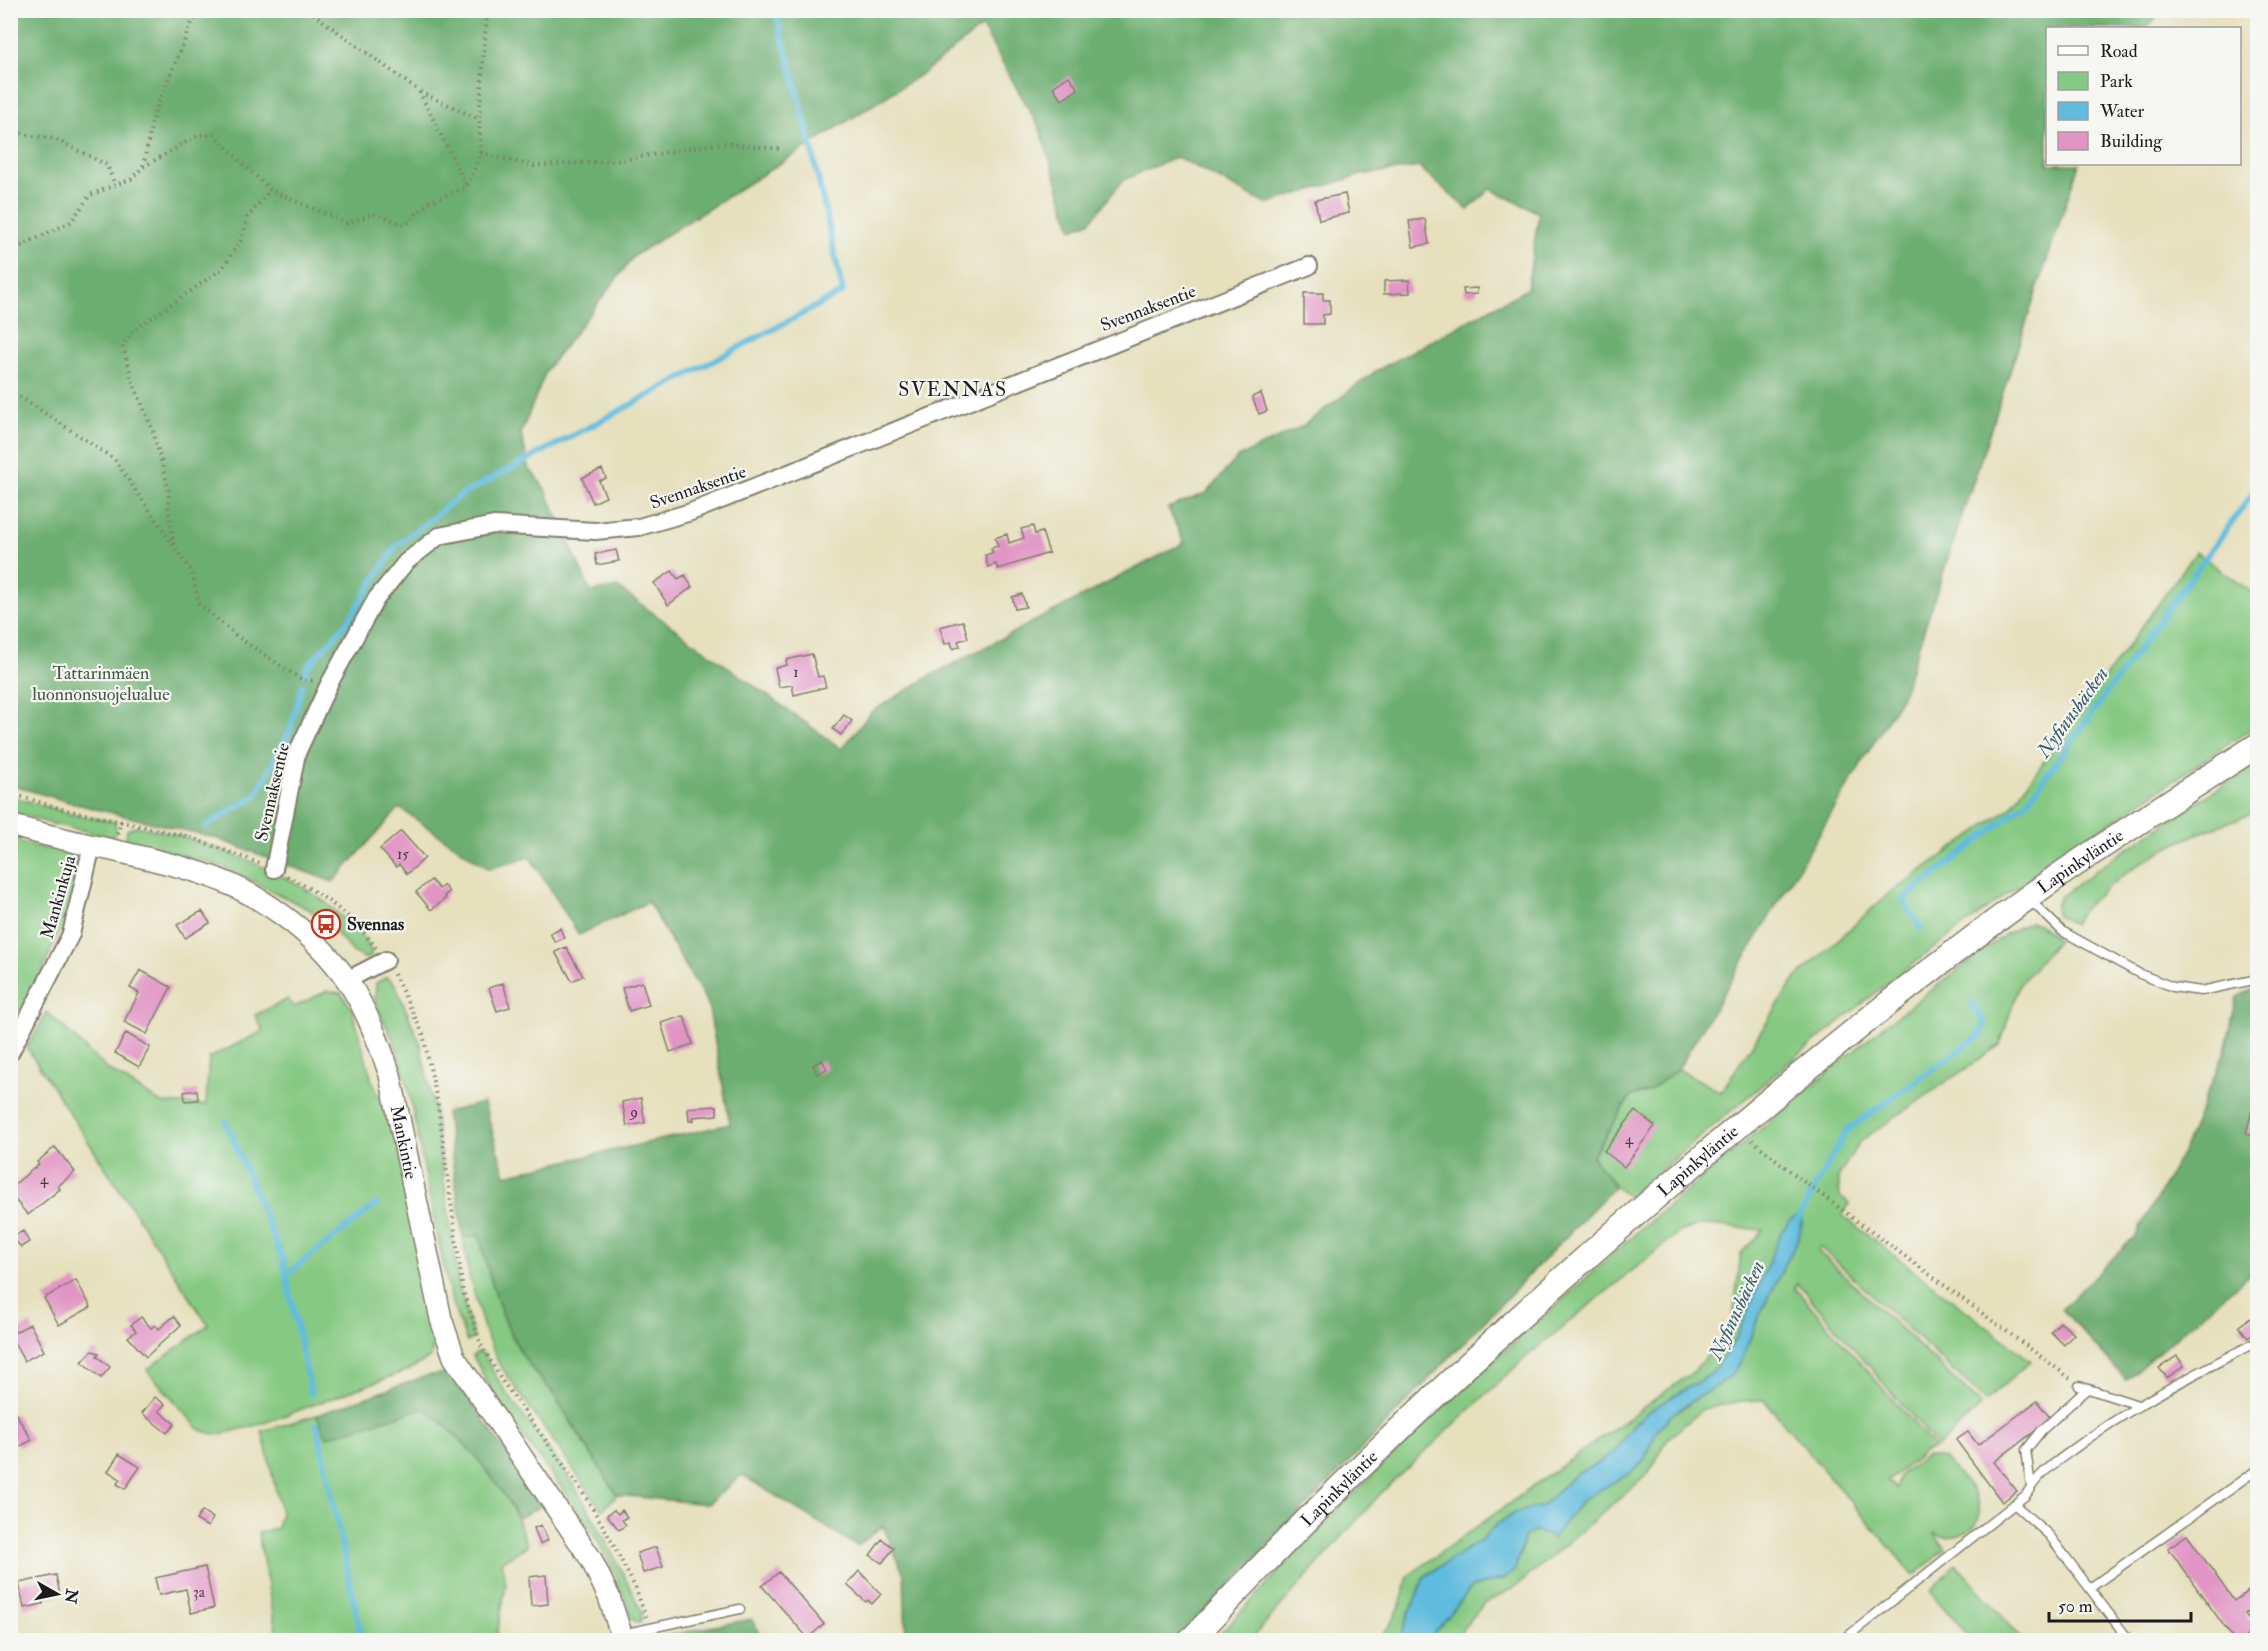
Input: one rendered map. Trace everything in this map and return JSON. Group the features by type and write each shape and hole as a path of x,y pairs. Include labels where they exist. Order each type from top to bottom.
{"main road":[{"name":"Lapinkyläntie","path":"1191,1641 1333,1492 1455,1377 1596,1248 1739,1126 1914,984 2029,899 2134,824 2258,745"}],"street":[{"name":"Svennaksentie","path":"274,869 297,753 329,684 376,599 406,562 439,536 494,525 614,530 639,527 691,512 1309,266"},
{"name":"Mankintie","path":"10,825 202,874 236,888 302,930 347,980 377,1037 390,1075 441,1319 454,1357 591,1559 609,1597 622,1637"},
{"name":"Mankinkuja","path":"10,1053 71,934 92,846"},
{"path":"347,980 386,960"}],"lane":[{"path":"2029,899 2062,931 2140,974 2173,987 2201,991 2258,978"},
{"path":"1844,1641 2026,1495 2035,1478 2096,1432 2138,1405 2258,1341"},
{"path":"2031,1486 2026,1450 2083,1387 2138,1405"},
{"path":"2090,1588 2258,1469"},
{"path":"2014,1504 2049,1535 2129,1641"},
{"path":"622,1637 650,1628 740,1609"}],"path":[{"path":"143,167 154,114 193,20 206,10"},
{"path":"308,10 419,92 479,119"},
{"path":"10,251 71,222 90,195 131,179 143,167 199,135 209,134 214,135 270,190 347,223 374,214 406,225 429,202 467,187 481,153 479,119 487,10"},
{"path":"419,92 467,187"},
{"path":"10,129 26,135 55,140 107,165 115,185"},
{"path":"481,153 534,166 623,160 720,143 781,149"},
{"path":"175,547 168,507 169,491 164,470 153,431 132,380 123,346 131,332 222,269 241,240 247,218 270,190"},
{"path":"10,390 114,459 192,572 199,604 238,637 302,680 329,684"},
{"path":"10,793 62,809 121,820 186,836 274,869"},
{"path":"117,835 121,820"},
{"path":"438,1105 463,1291 481,1345 503,1382 578,1485 605,1529 635,1587 650,1628"},
{"path":"1739,1126 1754,1143 1800,1179 2083,1387"}],"green space":[{"name":"Tattarinmäen luonnonsuojelualue","path":"11,11 2164,11 2147,27 2046,27 2046,165 2079,165 1902,696 1678,1069 1649,1091 1631,1096 1592,1156 1615,1186 1177,1640 906,1640 904,1575 883,1526 857,1546 742,1475 708,1504 617,1495 551,1390 536,1374 513,1338 496,1297 479,1235 463,1238 446,1112 484,1103 505,1175 730,1124 708,1004 648,902 579,935 530,857 489,869 399,808 333,882 215,838 72,803 11,785","holes":["982,27 1040,129 1072,229 1090,222 1123,180 1177,157 1266,204 1361,175 1419,167 1468,210 1490,189 1539,213 1527,289 1376,371 1301,427 1238,457 1206,493 1168,508 1184,543 930,676 871,712 842,749 617,587 591,592 545,489 529,468 521,433 547,369 635,255 922,74"]},
{"path":"2196,552 2257,596 2257,725 2087,838 1962,927 1810,1046 1629,1197 1615,1186 1592,1156 1631,1096 1649,1091 1678,1069 1721,1092 1796,978 1887,895 2011,807"},
{"path":"2257,763 2257,812 2196,834 2143,862 2092,900 2074,925 2056,914 2055,906 2060,897 2117,855"},
{"path":"10,796 71,814 115,822 116,833 112,837 11,812"},
{"path":"136,826 159,830 208,845 260,865 306,889 328,905 362,936 370,948 371,957 366,959 354,953 326,922 310,910 222,866 126,839 127,830"},
{"path":"10,834 17,836 19,842 48,849 52,846 75,857 78,873 76,894 21,1019 11,1011"},
{"path":"2030,922 2039,924 2058,940 2019,985 2000,1045 1859,1142 1838,1177 1840,1197 1850,1204 1842,1215 2031,1361 1986,1401 1820,1247 1818,1251 1982,1405 1938,1446 1797,1283 1794,1287 1935,1448 1924,1452 1888,1481 1896,1489 1899,1476 1926,1456 1943,1458 1976,1496 1980,1512 1973,1527 1967,1532 1951,1537 1934,1533 1945,1549 1914,1576 1764,1400 1742,1401 1703,1409 1668,1439 1649,1473 1517,1586 1484,1604 1464,1627 1457,1640 1435,1640 1434,1634 1472,1587 1503,1579 1521,1554 1524,1536 1535,1530 1553,1537 1583,1499 1632,1472 1643,1462 1657,1430 1672,1414 1687,1406 1741,1362 1758,1318 1796,1243 1748,1310 1737,1337 1711,1374 1655,1407 1636,1422 1615,1451 1601,1462 1577,1473 1542,1506 1515,1513 1496,1525 1480,1541 1424,1577 1399,1640 1377,1640 1394,1619 1408,1576 1694,1371 1732,1326 1741,1253 1763,1230 1704,1225 1681,1231 1527,1356 1383,1491 1250,1640 1214,1640 1422,1426 1636,1233 1885,1025 2006,934"},
{"path":"387,977 395,984 420,1043 434,1109 458,1283 474,1338 467,1342 453,1306 444,1268 407,1082 395,1044 375,1003 376,983"},
{"path":"2257,987 2257,1268 2126,1380 2062,1309 2136,1235 2184,1149 2225,1051 2237,997"},
{"path":"327,991 341,993 352,1009 372,1081 396,1134 434,1339 431,1357 409,1370 261,1424 218,1435 200,1430 147,1370 208,1325 27,1048 47,1012 107,1069 161,1103 206,1105 209,1058 263,1031 255,1015 288,999 294,1007"},
{"path":"479,1235 496,1297 513,1338 536,1374 551,1390 617,1495 602,1510 499,1364 485,1332 469,1275 463,1238"},
{"path":"477,1352 484,1354 512,1401 578,1492 607,1542 642,1612 641,1622 634,1621 631,1616 621,1586 592,1532 500,1405 473,1356"},
{"path":"445,1374 460,1386 542,1505 519,1518 477,1458 424,1408 326,1437 317,1415 429,1375"},
{"path":"424,1408 458,1437 487,1469 510,1505 527,1546 502,1561 506,1585 496,1640 278,1640 258,1533 277,1528 281,1512 262,1431 317,1415 327,1436"},
{"path":"1956,1564 2023,1640 1972,1640 1930,1592"},
{"path":"751,1619 765,1640 663,1640 663,1636"}],"water":[{"path":"1801,1213 1802,1225 1796,1243 1758,1318 1741,1362 1730,1377 1672,1414 1657,1430 1643,1462 1632,1472 1583,1499 1553,1538 1535,1530 1525,1536 1515,1570 1503,1579 1472,1587 1434,1634 1435,1640 1399,1640 1424,1577 1480,1541 1496,1525 1515,1513 1542,1506 1577,1473 1601,1462 1615,1451 1636,1422 1655,1407 1711,1374 1737,1337 1778,1240 1788,1222"}],"building":[{"path":"1069,76 1078,89 1062,100 1053,87"},
{"path":"1345,194 1349,213 1319,220 1315,200"},
{"path":"1425,219 1429,244 1413,247 1409,221"},
{"path":"1409,280 1410,293 1384,294 1384,281"},
{"path":"1477,288 1477,294 1464,295 1463,289"},
{"path":"1304,293 1323,293 1323,300 1330,300 1330,314 1323,315 1323,324 1304,324"},
{"path":"1261,393 1267,411 1259,414 1252,397"},
{"path":"602,469 606,478 599,481 606,497 593,503 582,478"},
{"path":"1033,526 1035,534 1042,532 1049,553 998,569 996,564 988,567 985,555 993,553 991,548 998,546 995,538 1007,534 1009,543 1024,538 1021,529"},
{"path":"616,550 619,561 597,565 595,554"},
{"path":"672,571 678,579 685,575 692,587 668,605 654,583"},
{"path":"1022,594 1026,607 1015,609 1012,597"},
{"path":"963,621 968,638 958,641 960,646 953,649 951,642 945,644 940,627"},
{"path":"812,654 818,677 823,676 826,687 794,695 792,685 779,687 775,668 787,665 786,660"},
{"path":"844,715 852,721 841,735 833,729"},
{"path":"401,831 425,858 407,874 399,864 396,867 380,849"},
{"path":"431,880 439,889 444,885 449,892 444,896 446,898 431,910 416,892"},
{"path":"202,911 210,923 185,938 177,925"},
{"path":"560,928 564,938 555,942 550,933"},
{"path":"566,947 583,976 572,981 555,952"},
{"path":"140,970 171,987 147,1034 124,1022 139,993 130,988"},
{"path":"642,982 649,1005 629,1011 622,988"},
{"path":"503,983 510,1007 497,1011 489,988"},
{"path":"684,1016 693,1044 670,1052 661,1023"},
{"path":"126,1033 150,1047 139,1067 115,1053"},
{"path":"822,1060 827,1069 817,1074 813,1065"},
{"path":"197,1090 198,1100 185,1101 184,1092"},
{"path":"2258,1090 2258,1137 2246,1134"},
{"path":"641,1098 645,1123 627,1126 622,1102"},
{"path":"717,1106 717,1115 693,1117 694,1121 689,1121 688,1108"},
{"path":"1635,1111 1655,1126 1624,1167 1604,1151"},
{"path":"55,1147 75,1172 58,1186 60,1189 28,1215 10,1194 10,1188"},
{"path":"23,1231 29,1242 21,1247 12,1237"},
{"path":"76,1280 91,1307 59,1325 44,1298"},
{"path":"2258,1313 2258,1331 2248,1338 2239,1326"},
{"path":"174,1316 181,1325 146,1357 128,1337 136,1331 131,1325 141,1317 151,1328 155,1325 159,1329"},
{"path":"2060,1322 2074,1334 2064,1345 2051,1332"},
{"path":"30,1324 44,1351 24,1361 10,1335"},
{"path":"92,1351 99,1353 97,1356 110,1367 101,1378 82,1362"},
{"path":"2177,1356 2184,1366 2167,1378 2159,1368"},
{"path":"155,1397 165,1404 159,1411 175,1424 167,1433 142,1413"},
{"path":"2037,1401 2051,1419 1994,1462 2017,1491 2002,1502 1956,1440 1968,1432 1978,1445"},
{"path":"16,1414 32,1440 19,1447 10,1432 10,1417"},
{"path":"119,1454 140,1467 125,1489 117,1484 120,1479 108,1471"},
{"path":"614,1510 618,1514 622,1510 627,1517 622,1520 626,1525 619,1530 607,1515"},
{"path":"202,1511 213,1518 208,1527 196,1520"},
{"path":"541,1525 548,1540 540,1544 534,1528"},
{"path":"2187,1535 2234,1601 2258,1584 2258,1606 2245,1614 2257,1630 2241,1640 2234,1640 2168,1548"},
{"path":"882,1539 894,1548 882,1563 870,1555"},
{"path":"656,1547 663,1567 643,1573 637,1553"},
{"path":"205,1567 214,1608 191,1613 186,1589 159,1595 155,1578"},
{"path":"859,1571 881,1594 872,1604 868,1600 866,1602 847,1585"},
{"path":"779,1572 824,1624 808,1638 762,1586"},
{"path":"56,1575 60,1595 42,1599 43,1604 24,1608 19,1583"},
{"path":"546,1575 548,1604 531,1606 529,1577"}],"waterway":[{"path":"305,674 307,667 347,623 396,546 463,494 843,292 807,127 775,10"},
{"name":"Nyfinnsbäcken","path":"1921,929 1903,900 2027,802 2258,486"},
{"path":"206,826 256,796 290,731 302,686"},
{"name":"Nyfinnsbäcken","path":"1798,1219 1846,1131 1982,1034 1984,1022 1971,1003"},
{"path":"226,1122 283,1260 311,1394"},
{"path":"286,1275 377,1204"},
{"path":"317,1425 362,1640"}],"place":[{"name":"Svennas","path":"326,924"}],"district":[{"name":"SVENNAS","path":"953,389"}]}
